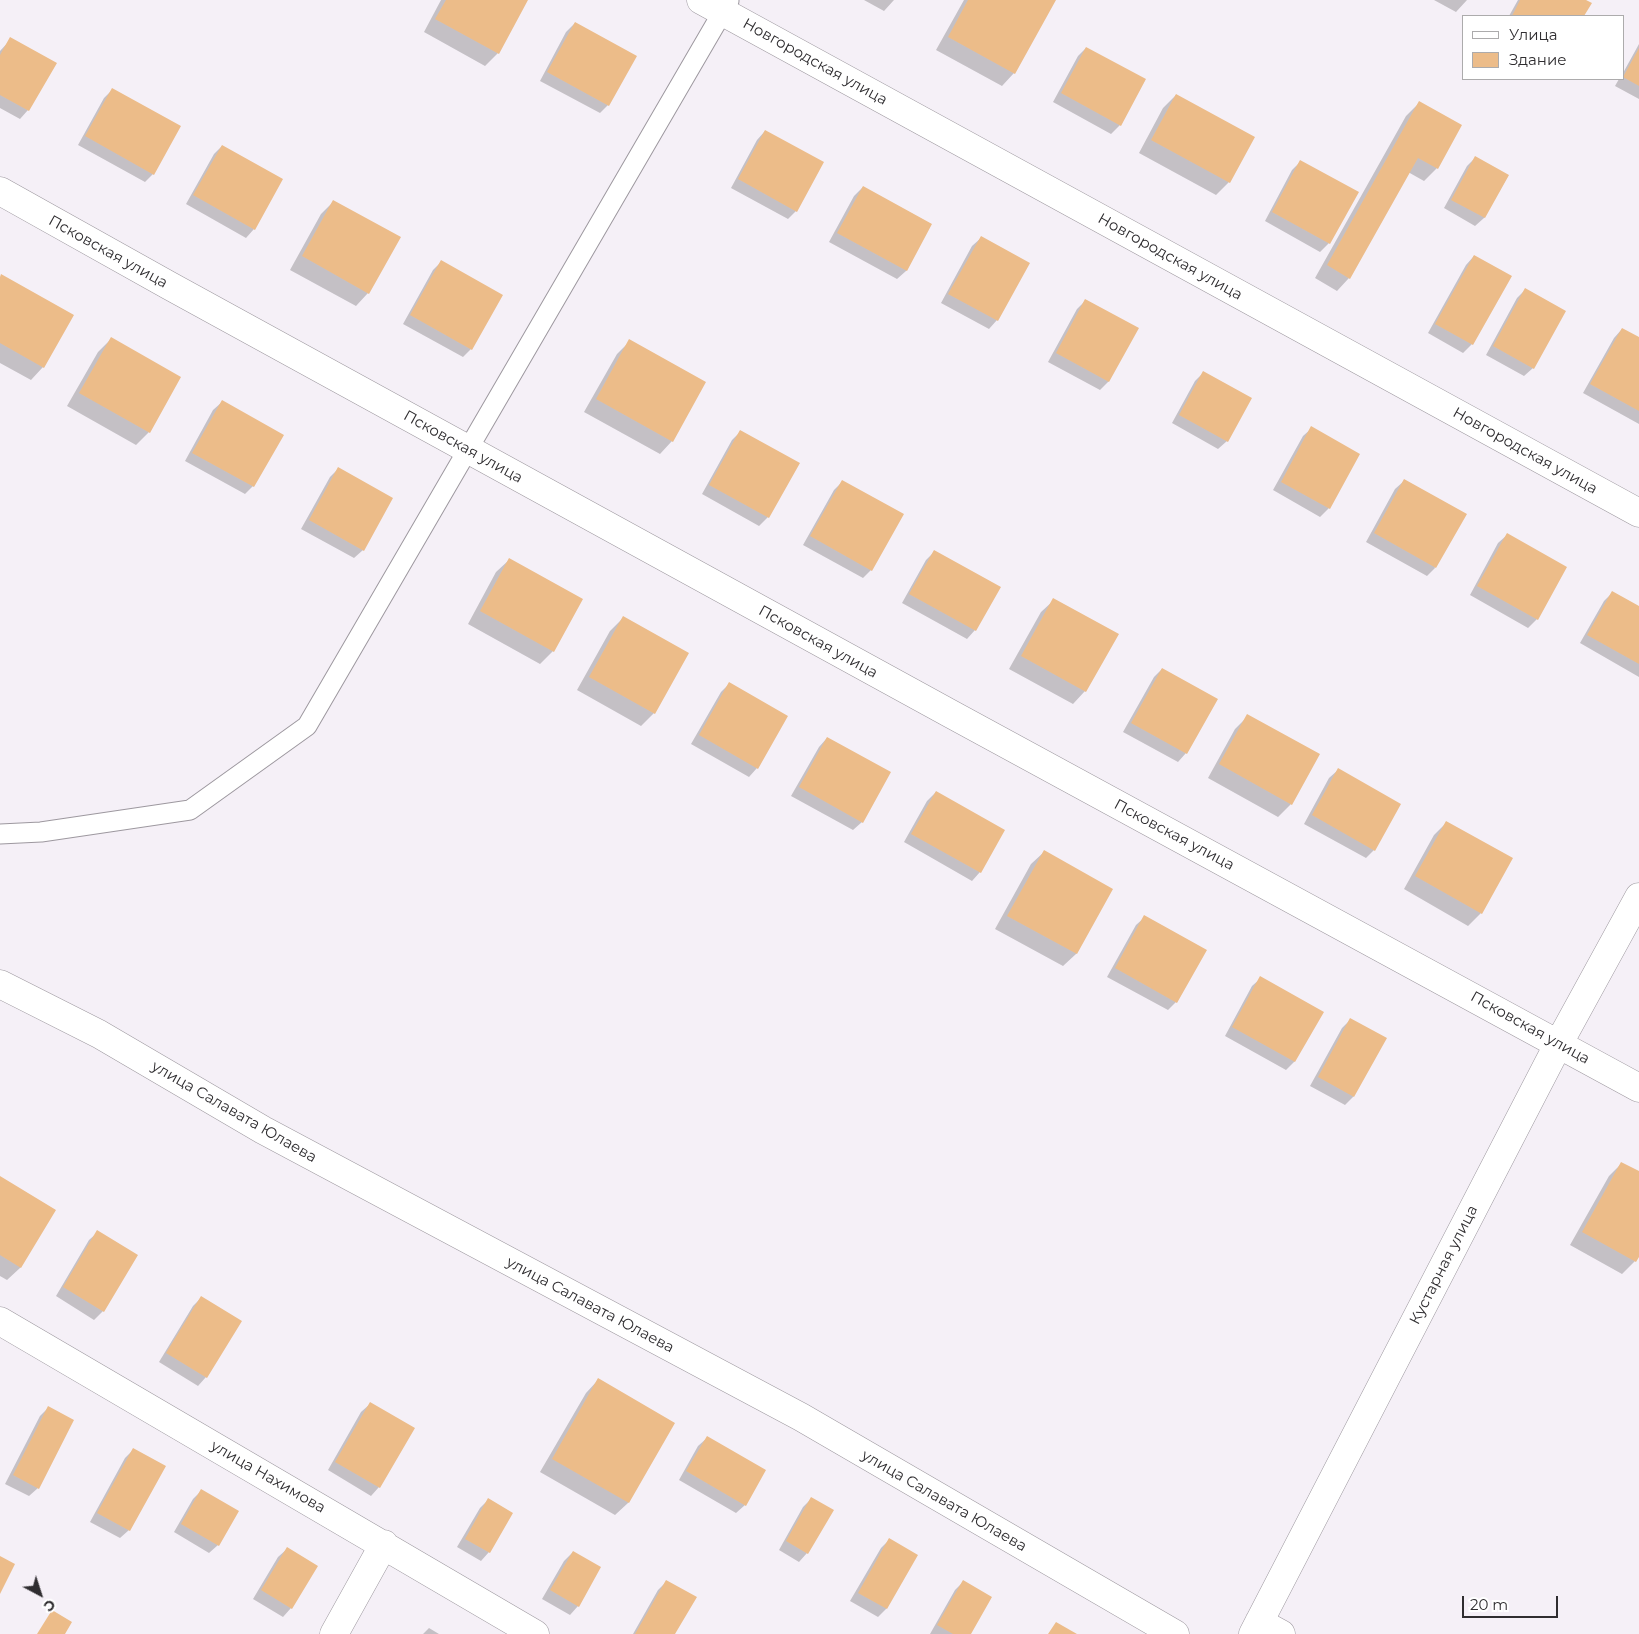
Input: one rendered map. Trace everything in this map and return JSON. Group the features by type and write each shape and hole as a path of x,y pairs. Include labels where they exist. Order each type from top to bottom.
{"street":[{"name":"Новгородская улица","path":"718,4 1639,513"},
{"name":"Псковская улица","path":"0,191 468,450 1639,1088"},
{"name":"Кустарная улица","path":"1264,1630 1559,1043 1639,897"},
{"name":"улица Салавата Юлаева","path":"0,984 98,1034 263,1130 801,1417 1175,1634"},
{"name":"улица Нахимова","path":"0,1321 535,1634"},
{"path":"334,1634 384,1544"}],"lane":[{"path":"0,834 42,832 190,810 307,726 468,450 718,4"}],"building":[{"path":"446,0 528,0 499,54 435,19"},
{"path":"968,0 1056,0 1015,74 948,37"},
{"path":"1520,0 1586,0 1592,3 1585,15 1512,15"},
{"path":"575,22 637,56 609,106 547,72"},
{"path":"10,37 57,63 29,111 0,95 0,55"},
{"path":"1086,47 1146,79 1121,126 1061,93"},
{"path":"1639,48 1639,86 1624,78"},
{"path":"112,88 181,126 154,175 85,136"},
{"path":"1176,94 1255,137 1230,183 1151,140"},
{"path":"1419,101 1462,125 1438,169 1418,158 1350,279 1327,265"},
{"path":"765,130 824,162 797,212 738,179"},
{"path":"222,145 283,179 255,230 193,195"},
{"path":"1475,156 1509,175 1485,218 1451,200"},
{"path":"1300,160 1359,192 1330,244 1272,212"},
{"path":"863,186 932,224 907,271 837,233"},
{"path":"333,200 401,237 369,294 302,256"},
{"path":"981,236 1030,263 998,321 948,294"},
{"path":"1474,255 1512,276 1473,345 1435,324"},
{"path":"441,260 503,295 472,350 410,315"},
{"path":"1,274 74,315 44,368 0,343"},
{"path":"1525,288 1566,311 1534,369 1493,346"},
{"path":"1085,299 1139,328 1109,382 1056,353"},
{"path":"1622,328 1639,337 1639,411 1590,384"},
{"path":"111,337 181,377 150,433 79,393"},
{"path":"629,339 706,382 673,442 596,399"},
{"path":"1203,371 1252,398 1228,442 1179,415"},
{"path":"222,400 284,435 254,487 192,453"},
{"path":"1311,426 1360,454 1330,509 1281,482"},
{"path":"740,430 800,463 769,518 709,485"},
{"path":"338,467 393,498 364,551 309,520"},
{"path":"1404,479 1467,514 1436,568 1374,533"},
{"path":"842,480 904,514 872,571 810,536"},
{"path":"1507,533 1567,567 1538,620 1477,586"},
{"path":"934,550 1001,587 976,631 909,594"},
{"path":"509,558 583,599 554,652 480,611"},
{"path":"1612,591 1639,606 1639,664 1587,635"},
{"path":"1053,598 1119,634 1086,692 1021,656"},
{"path":"623,616 689,653 655,714 589,677"},
{"path":"1162,668 1218,699 1187,754 1131,723"},
{"path":"729,682 788,716 758,769 699,735"},
{"path":"1247,714 1320,754 1292,805 1219,764"},
{"path":"827,737 891,772 863,823 799,787"},
{"path":"1338,768 1401,804 1375,851 1312,815"},
{"path":"936,791 1005,830 981,873 911,834"},
{"path":"1446,821 1513,858 1482,914 1415,876"},
{"path":"1044,850 1113,889 1077,954 1007,916"},
{"path":"1144,915 1207,950 1177,1003 1115,968"},
{"path":"1260,976 1324,1012 1295,1062 1232,1027"},
{"path":"1350,1018 1387,1038 1354,1097 1318,1077"},
{"path":"1621,1162 1639,1171 1639,1257 1636,1262 1582,1232"},
{"path":"0,1176 56,1210 21,1268 0,1255"},
{"path":"97,1230 138,1255 104,1312 63,1287"},
{"path":"201,1296 242,1321 207,1378 166,1353"},
{"path":"598,1378 675,1423 629,1503 552,1459"},
{"path":"370,1402 415,1428 380,1488 335,1462"},
{"path":"48,1406 74,1420 39,1489 13,1475"},
{"path":"707,1436 766,1470 746,1506 686,1471"},
{"path":"133,1448 166,1466 130,1531 97,1513"},
{"path":"201,1489 239,1511 219,1546 181,1524"},
{"path":"811,1497 834,1510 808,1554 786,1541"},
{"path":"488,1498 513,1513 490,1553 465,1539"},
{"path":"889,1538 918,1555 887,1609 858,1593"},
{"path":"287,1547 318,1566 292,1609 261,1590"},
{"path":"573,1551 601,1567 579,1607 550,1590"},
{"path":"0,1556 15,1564 0,1594"},
{"path":"666,1580 697,1597 675,1634 635,1634"},
{"path":"963,1580 992,1597 971,1634 953,1634 937,1625"},
{"path":"52,1610 72,1622 65,1634 37,1634"},
{"path":"1056,1622 1077,1634 1048,1634"}]}
